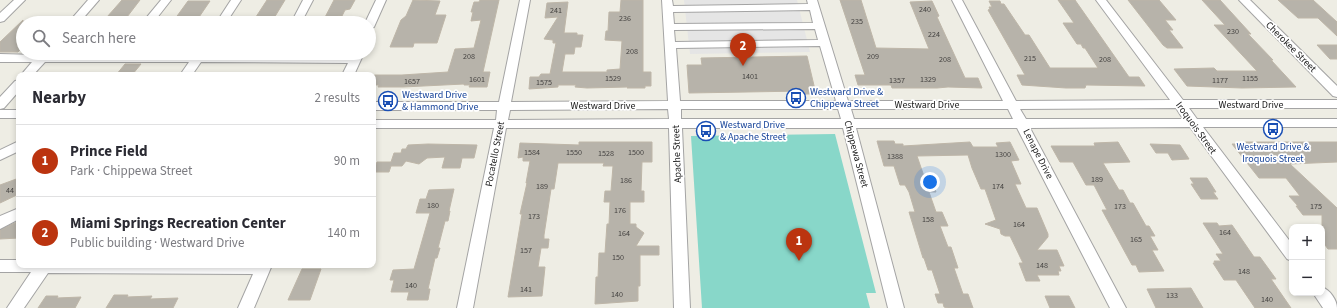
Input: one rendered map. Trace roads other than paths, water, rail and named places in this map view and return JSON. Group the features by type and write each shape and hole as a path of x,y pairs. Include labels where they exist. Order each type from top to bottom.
{"street":[{"path":"0,19 20,0"},
{"path":"79,16 94,0"},
{"path":"153,16 166,0"},
{"path":"226,16 236,0"},
{"path":"300,16 308,0"},
{"path":"374,16 381,0"},
{"name":"Pocatello Street","path":"465,308 525,0"},
{"name":"Lenape Drive","path":"957,0 1118,308"},
{"name":"Iroquois Street","path":"1101,0 1289,251"},
{"name":"Cherokee Street","path":"1244,0 1337,93"},
{"path":"668,5 813,4"},
{"name":"Chippewa Street","path":"813,4 848,123 896,308"},
{"name":"Apache Street","path":"668,5 676,123 682,308"},
{"path":"669,28 819,26"},
{"path":"670,45 824,43"},
{"path":"0,58 16,57"},
{"path":"30,72 40,60"},
{"path":"188,72 196,60"},
{"path":"349,72 354,60"},
{"path":"0,105 16,87"},
{"name":"Westward Drive","path":"376,106 1337,104"},
{"path":"0,114 16,114"},
{"name":"Westward Drive","path":"376,124 1337,123"},
{"path":"0,155 16,147"},
{"path":"0,223 16,215"},
{"path":"0,266 16,266"},
{"path":"15,308 43,268"},
{"path":"246,308 263,268"},
{"path":"1323,296 1332,308"}],"place":[{"name":"Miami Springs Recreation Center","path":"743,66"},
{"name":"Westward Drive & Chippewa Street","path":"796,98"},
{"name":"Westward Drive & Hammond Drive","path":"388,101"},
{"name":"Westward Drive & Iroquois Street","path":"1273,129"},
{"name":"Westward Drive & Apache Street","path":"706,131"},
{"name":"Prince Field","path":"799,261"}]}
